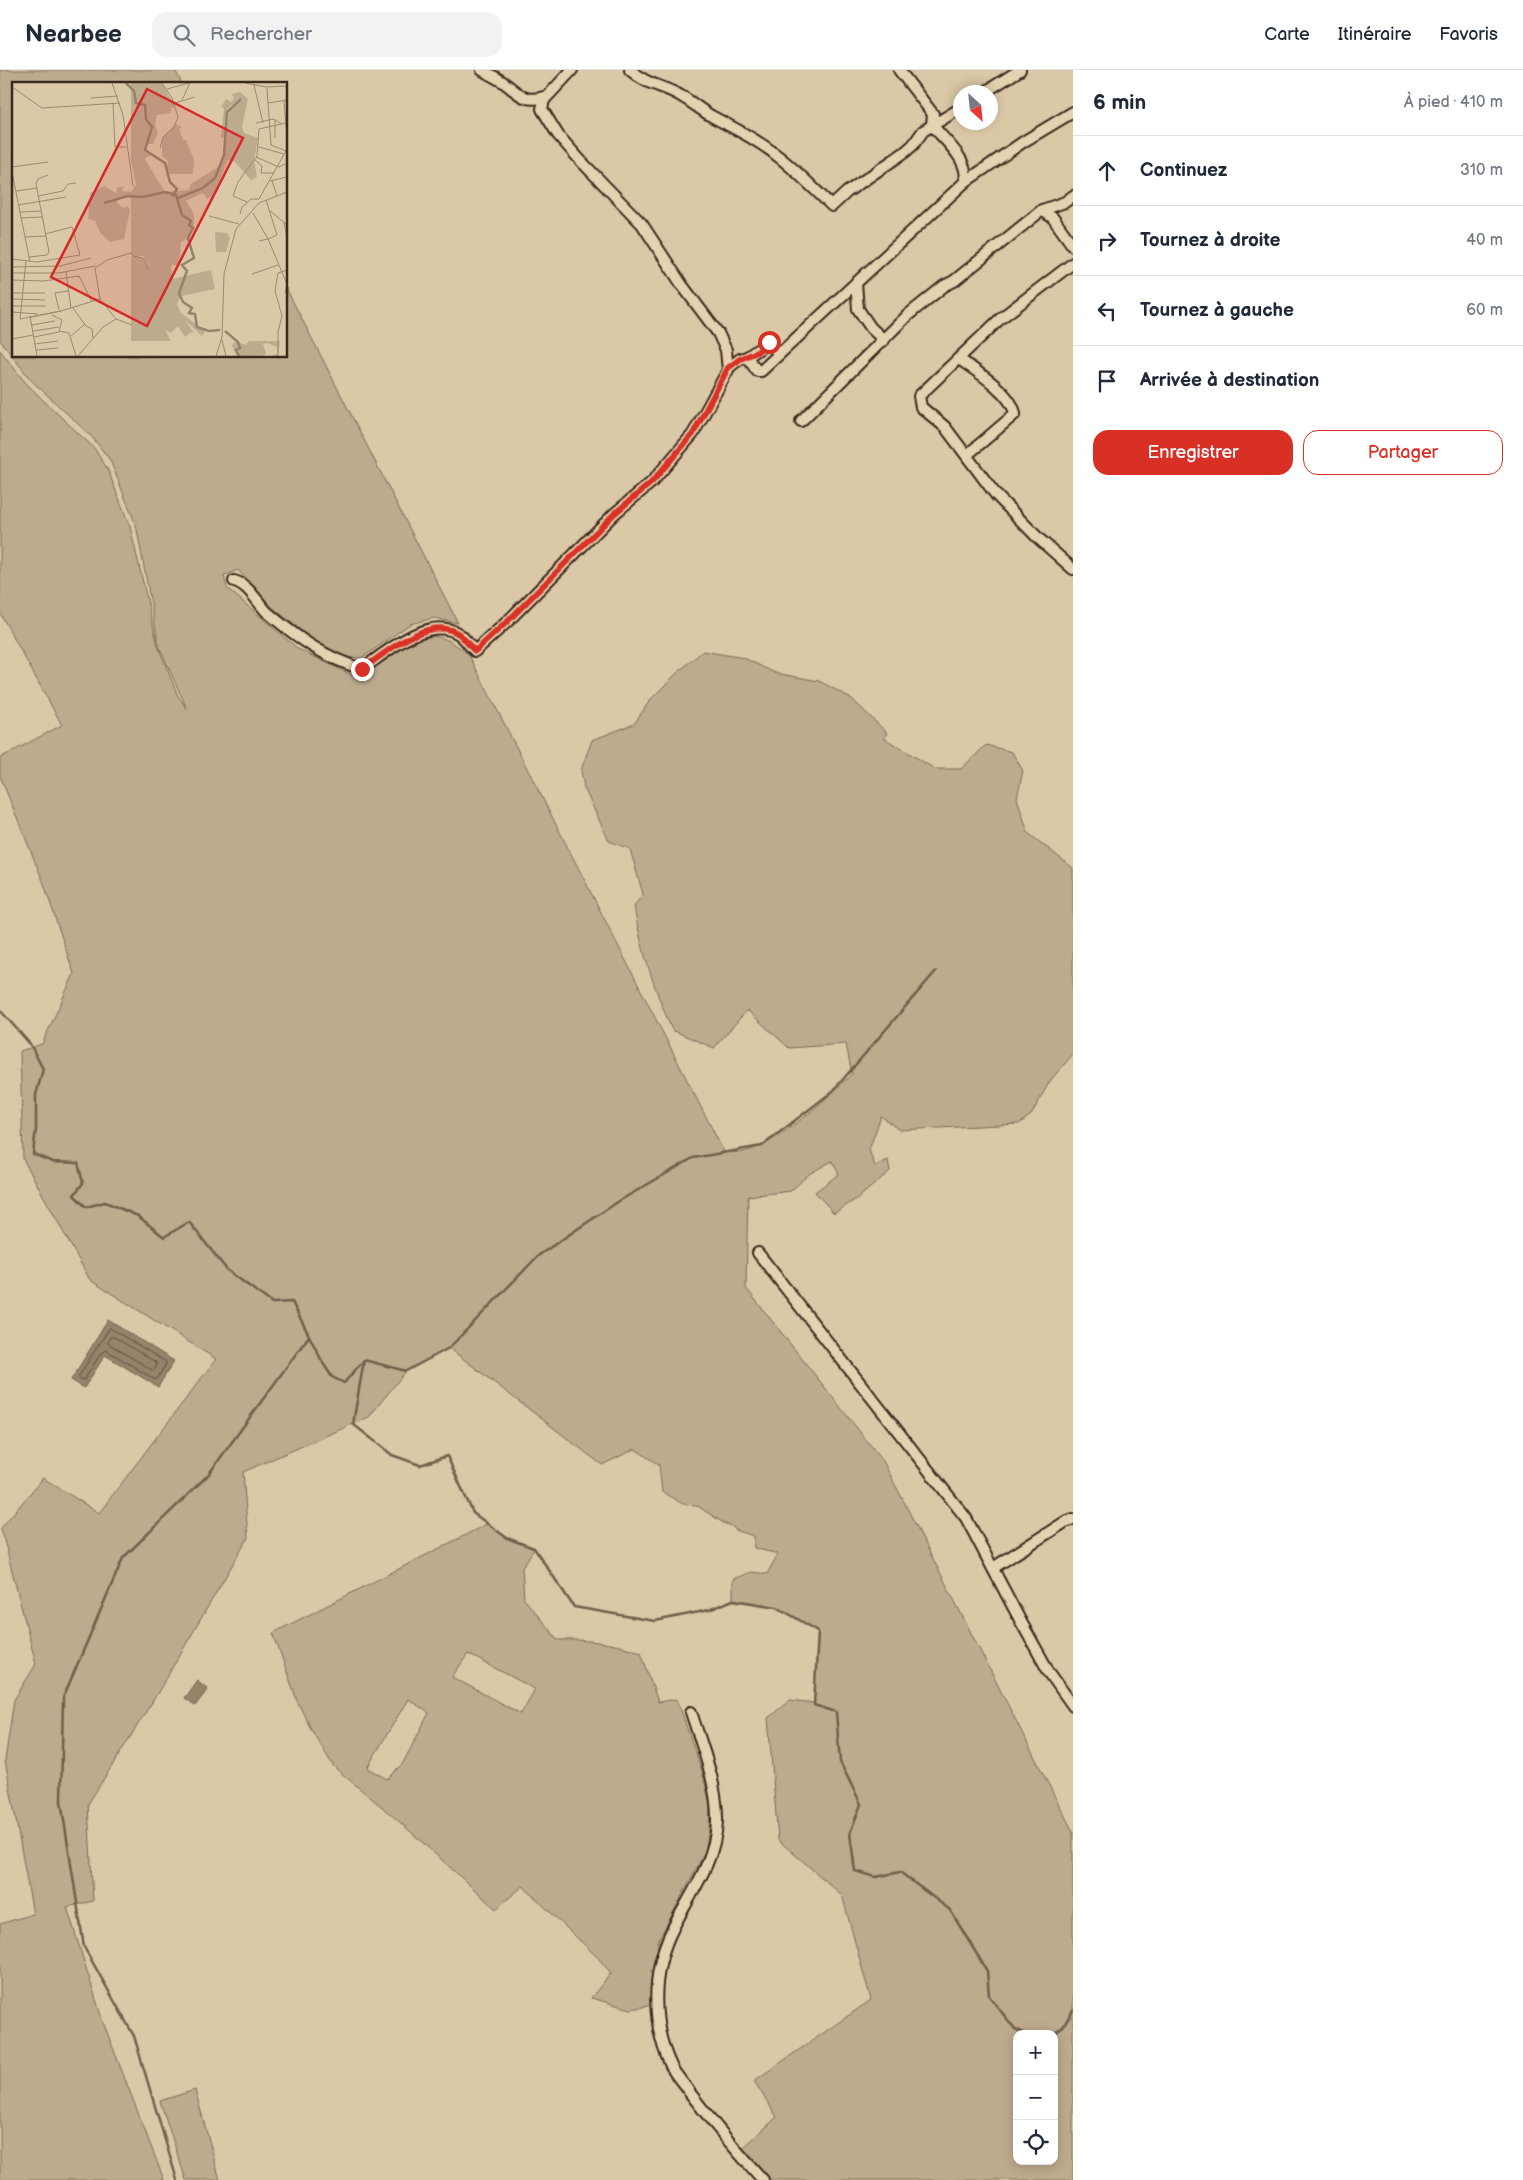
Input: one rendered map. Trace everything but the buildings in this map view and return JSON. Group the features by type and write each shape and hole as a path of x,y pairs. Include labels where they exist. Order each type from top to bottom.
{"street":[{"path":"482,70 526,99 537,100 546,96 572,70"},
{"path":"630,70 639,78 658,88 678,94 711,116 745,133 765,146 789,165 832,206 847,192 905,152 913,145 923,131 953,112"},
{"path":"899,70 933,114 944,118"},
{"path":"996,85 1020,70"},
{"path":"546,96 542,109 558,135 642,224 682,285 718,333 726,350 728,368"},
{"path":"747,358 761,371 964,182 1023,142 1073,112"},
{"path":"933,114 932,125 963,163 967,172 964,182"},
{"path":"801,421 908,315 944,286 954,282 1042,210 1064,202 1073,196"},
{"path":"1042,210 1053,218 1073,246"},
{"path":"1073,263 1001,318 918,396 921,407 945,427 996,495 1037,537 1073,569"},
{"path":"856,283 858,309 871,328 884,340"},
{"path":"234,581 240,582 266,610 310,646 343,663 362,669 415,634 428,629 443,628 459,635 475,651 508,621 591,536 664,469 693,434 728,368 740,359 747,358 769,342 780,354"},
{"path":"959,359 989,381 1014,407 1016,414 967,455"},
{"path":"758,1253 966,1518 1049,1672 1073,1706"},
{"path":"993,1568 1073,1519"},
{"path":"691,1712 710,1774 716,1801 717,1823 708,1866 670,1935 660,1963 657,1987 657,2015 673,2069 708,2117 762,2180"}],"shaded area":[{"path":"0,70 175,70 181,82 12,82 12,356 0,340"},
{"path":"288,292 458,623 434,618 410,624 362,658 346,657 318,644 271,606 238,570 224,576 227,588 298,649 358,678 403,648 428,637 445,639 469,655 724,1152 743,1152 757,1148 786,1131 816,1107 852,1074 846,1044 789,1048 747,1010 714,1048 672,1030 659,999 640,938 634,906 643,894 630,849 609,841 584,788 581,770 592,740 634,724 651,699 678,672 703,651 744,658 775,673 819,681 851,698 887,733 884,738 935,769 961,769 986,745 1012,752 1023,771 1017,798 1028,833 1073,868 1073,1054 1050,1081 1031,1115 1019,1124 899,1130 881,1116 869,1150 875,1166 888,1160 890,1171 858,1198 834,1213 815,1192 839,1174 832,1161 809,1174 791,1191 748,1196 746,1288 883,1461 1073,1832 1073,2180 772,2180 743,2148 777,2117 754,2081 871,2000 842,1895 778,1840 768,1718 790,1700 814,1703 818,1631 777,1607 733,1599 733,1579 751,1572 767,1574 778,1554 754,1548 754,1536 735,1530 732,1526 725,1524 696,1505 683,1504 662,1492 659,1465 635,1449 602,1465 449,1348 406,1371 369,1417 243,1472 248,1538 154,1699 88,1804 93,1901 67,1907 103,2022 164,2180 0,2180 0,1924 33,1914 5,1760 14,1700 36,1664 1,1528 43,1478 99,1513 216,1359 90,1280 23,1159 20,1051 42,1044 74,974 43,881 0,776 0,758 62,725 0,613 0,350 25,382 94,448 108,470 130,527 158,646 178,696 187,709 159,646 136,525 110,460 92,437 30,379 14,358 288,358"},
{"path":"487,1524 508,1539 534,1549 522,1568 524,1599 558,1640 600,1642 641,1652 658,1702 677,1699 702,1771 710,1804 709,1830 705,1852 658,1941 654,2005 631,2009 591,1998 611,1973 597,1957 523,1886 496,1909 401,1823 334,1767 312,1731 298,1703 273,1633","holes":["468,1654 535,1689 521,1714 452,1677","408,1699 429,1713 403,1763 387,1779 367,1768"]},
{"path":"195,2090 220,2180 186,2180 160,2101"}],"water":[{"path":"108,1320 174,1361 158,1387 105,1355 84,1388 71,1380"},
{"path":"197,1680 208,1689 195,1706 184,1698"}],"waterway":[{"path":"364,1360 406,1371 449,1348 539,1255 619,1201 693,1158 762,1146 833,1091 936,971"},
{"path":"0,1010 30,1044 43,1069 36,1095 36,1129 33,1154 53,1162 78,1163 83,1183 74,1195 86,1207 105,1202 138,1216 164,1237 189,1222 227,1270 272,1303 292,1302 332,1377 344,1383 364,1360 353,1424 392,1455 420,1465 447,1456 473,1513 507,1538 534,1548 574,1607 655,1621 709,1610 733,1600 777,1607 818,1631 814,1705 836,1712 840,1762 861,1804 850,1833 855,1871 876,1877 900,1872 950,1910 987,1971 989,1996 1017,2030"},
{"path":"177,2180 134,2036 84,1947 61,1801 63,1698 123,1558 208,1475 309,1336"},
{"path":"1058,2031 1063,2027 1073,2010"}],"route":[{"path":"362,669 415,634 428,629 443,628 459,635 475,651 508,621 614,514 652,482 670,462 693,434 728,368 740,359 747,358 762,349 769,342"}]}
